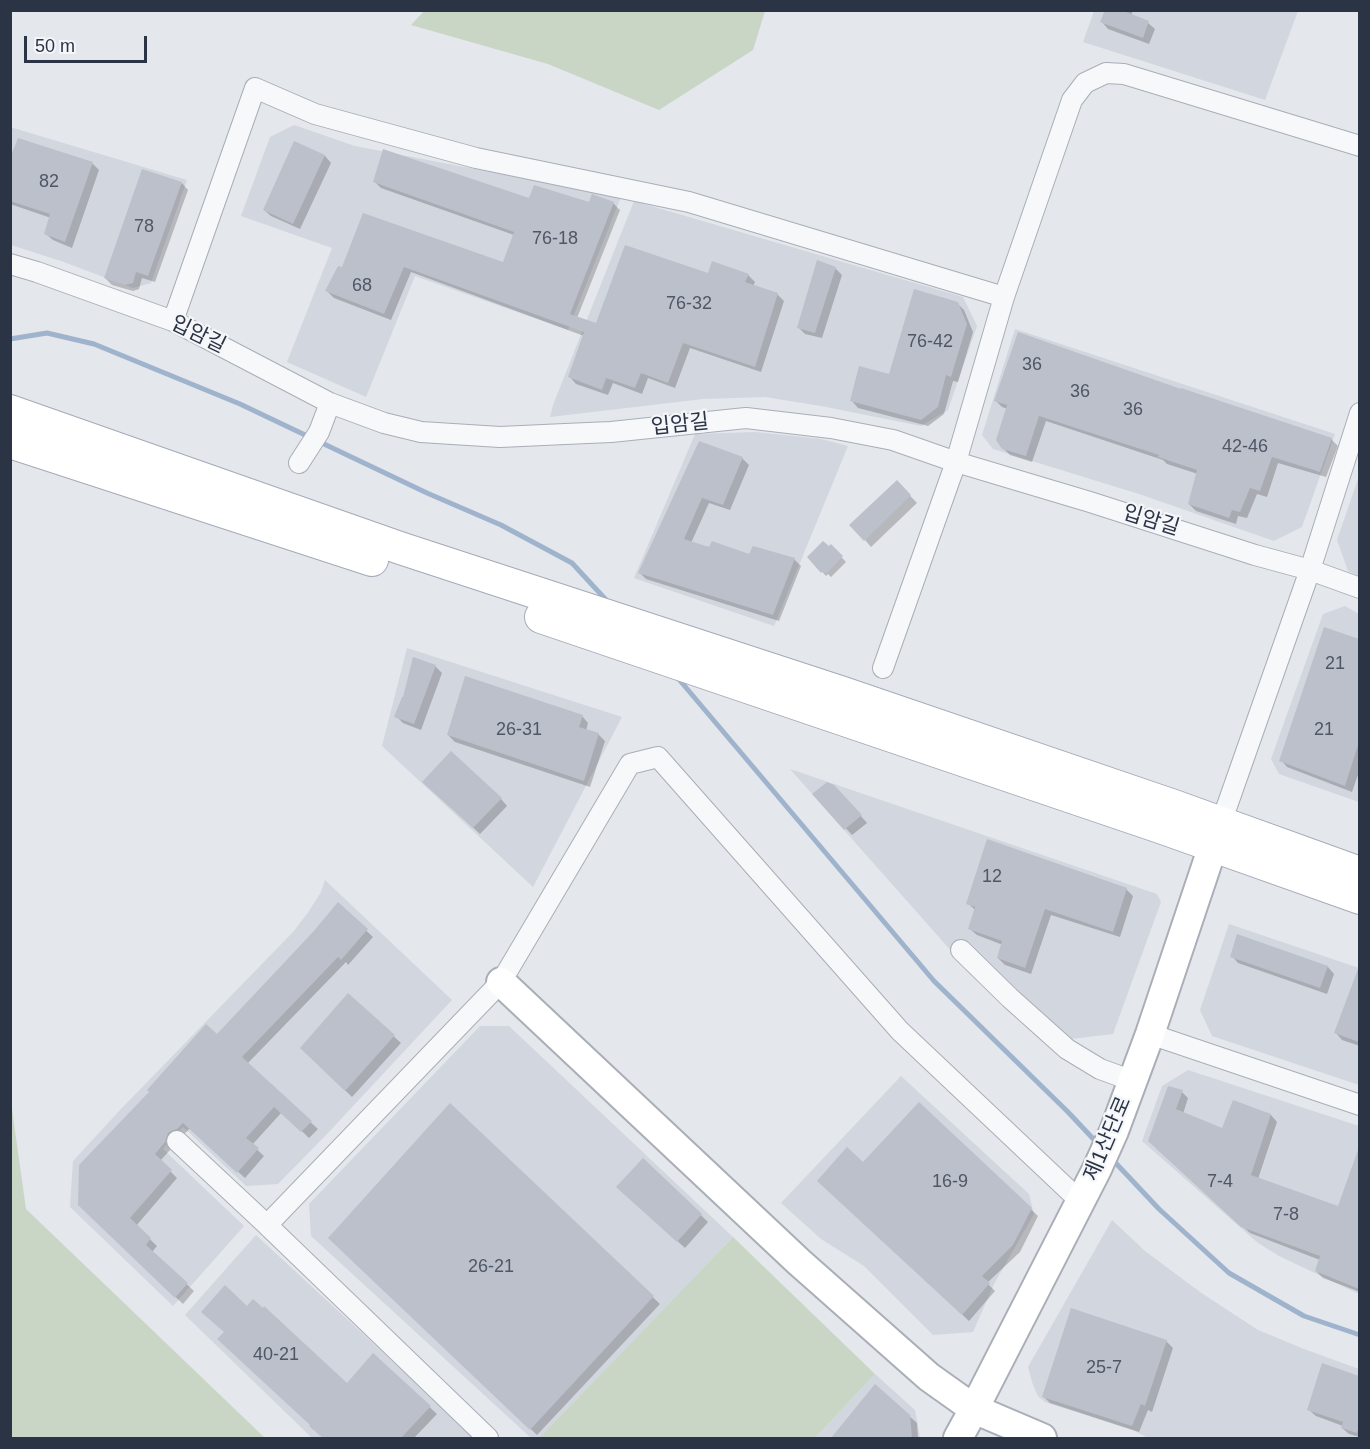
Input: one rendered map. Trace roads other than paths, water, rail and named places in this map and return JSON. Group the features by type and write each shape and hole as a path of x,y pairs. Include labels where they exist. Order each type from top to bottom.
{"main road":[{"path":"10,411 399,548 843,693 1217,834 1359,898"},
{"path":"10,442 742,684 1217,834 1359,873"}],"street":[{"path":"883,668 956,462 1004,297 1072,100 1085,83 1106,73 1124,74 1359,146"},
{"path":"173,321 255,88 315,114 476,158 689,202 1004,297"},
{"name":"입암길","path":"10,264 173,321 330,403 384,423 421,432 500,437 611,432 747,418 831,428 893,440 956,462 1310,570 1359,588"},
{"path":"299,463 316,438 330,403"},
{"path":"1217,834 1310,570 1359,413"},
{"path":"267,1225 501,982 630,764 658,757 900,1031 1080,1201"},
{"name":"제1산단로","path":"958,1438 1097,1170 1114,1131 1150,1034 1217,834"},
{"path":"961,950 1067,1049 1100,1069 1133,1081"},
{"path":"501,982 799,1262 929,1377 974,1409 1042,1438"},
{"path":"1150,1034 1359,1105"},
{"path":"177,1141 488,1438"}],"waterway":[{"path":"10,339 47,333 94,344 240,404 427,493 501,525 572,563 608,602"},
{"path":"677,677 934,981 1099,1145"},
{"path":"1111,1158 1159,1209 1229,1273 1304,1316 1360,1335"}]}
